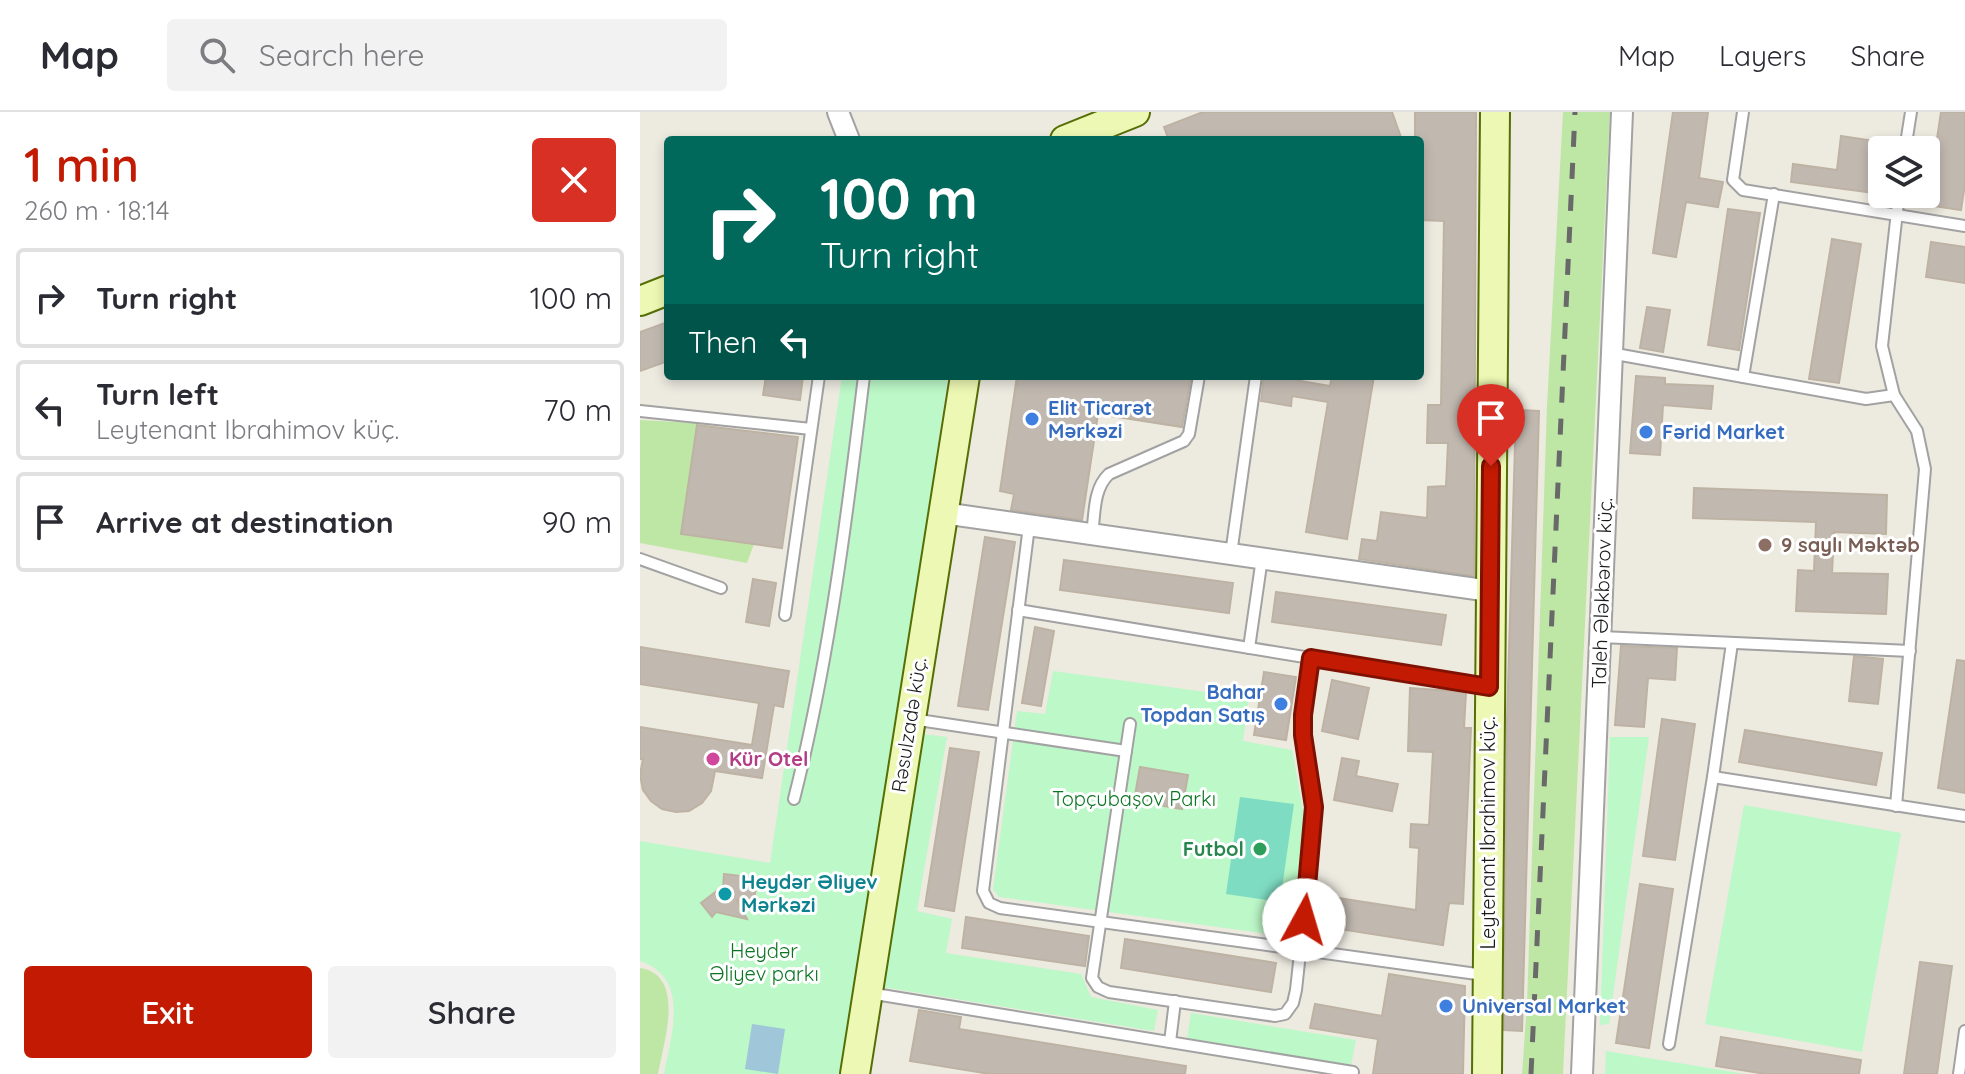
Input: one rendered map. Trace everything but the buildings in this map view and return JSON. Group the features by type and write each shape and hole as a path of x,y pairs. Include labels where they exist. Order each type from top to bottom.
{"street":[{"path":"838,112 847,136"},
{"path":"1075,136 1135,112"},
{"name":"Leytenant Ibrahimov küç.","path":"1487,1074 1495,112"},
{"name":"Taleh Ələkbərov küç.","path":"1582,1074 1622,112"},
{"path":"640,301 664,292"},
{"name":"Rəsulzadə küç.","path":"855,1074 964,380"},
{"path":"943,513 1490,591"}],"lane":[{"path":"1743,112 1733,180 1743,190 1965,226"},
{"path":"1907,136 1911,112"},
{"path":"1743,377 1774,194"},
{"path":"1896,806 1925,469 1917,431 1894,395 1882,346 1897,208"},
{"path":"1610,353 1866,399 1894,395"},
{"path":"785,615 818,380"},
{"path":"794,799 813,726 863,380"},
{"path":"1092,535 1098,487 1102,480 1109,474 1184,441 1189,434 1198,380"},
{"path":"1231,554 1255,380"},
{"path":"640,411 811,429"},
{"path":"1029,526 983,891 989,903 1000,908 1487,975"},
{"path":"1249,648 1262,558"},
{"path":"640,559 721,588"},
{"path":"1018,610 1489,687"},
{"path":"1601,637 1910,651"},
{"path":"1669,1044 1732,643"},
{"path":"1130,724 1092,978 1098,987 1109,992 1275,1016 1285,1014 1293,1003 1296,990 1313,820 1303,735 1311,658"},
{"path":"910,719 1126,751"},
{"path":"1713,777 1965,816"},
{"path":"867,992 1353,1072"},
{"path":"1170,1042 1175,1001"},
{"path":"1959,1074 1965,1031"}],"green space":[{"path":"1563,112 1610,112 1563,1074 1522,1074 1547,406"},
{"name":"Heydər Əliyev parkı","path":"841,380 947,380 845,1074 664,1074 674,1009 666,980 656,969 640,961 640,841 770,863"},
{"path":"640,420 697,423 681,534 754,544 747,563 640,543"},
{"name":"Topçubaşov Parkı","path":"1053,671 1249,698 1243,741 1292,750 1303,810 1304,830 1291,937 999,897 993,889 1017,711 1045,714"},
{"path":"922,734 947,737 917,911 952,919 946,953 1081,974 1091,997 1158,1010 1154,1031 882,987"},
{"path":"1610,737 1649,737 1609,1024 1600,1025"},
{"name":"Futbol","path":"1240,797 1294,804 1280,902 1226,894"},
{"path":"1744,805 1901,833 1862,1052 1705,1024"},
{"path":"640,968 654,973 663,983 668,997 667,1029 658,1074 640,1074"},
{"path":"1191,1013 1356,1040 1351,1065 1187,1038"},
{"path":"1606,1051 1745,1074 1605,1074"}],"water":[{"path":"752,1024 785,1029 778,1074 745,1069"}],"railway":[{"path":"1531,1074 1575,112"}],"place":[{"name":"Elit Ticarət Mərkəzi","path":"1032,419"},
{"name":"Fərid Market","path":"1646,432"},
{"name":"9 saylı Məktəb","path":"1765,545"},
{"name":"Bahar Topdan Satış","path":"1281,704"},
{"name":"Kür Otel","path":"713,759"},
{"name":"Futbol","path":"1260,849"},
{"name":"Heydər Əliyev Mərkəzi","path":"725,894"},
{"name":"Universal Market","path":"1446,1006"}],"route":[{"path":"1304,920 1314,807 1303,735 1311,658 1489,687 1491,466"}]}
